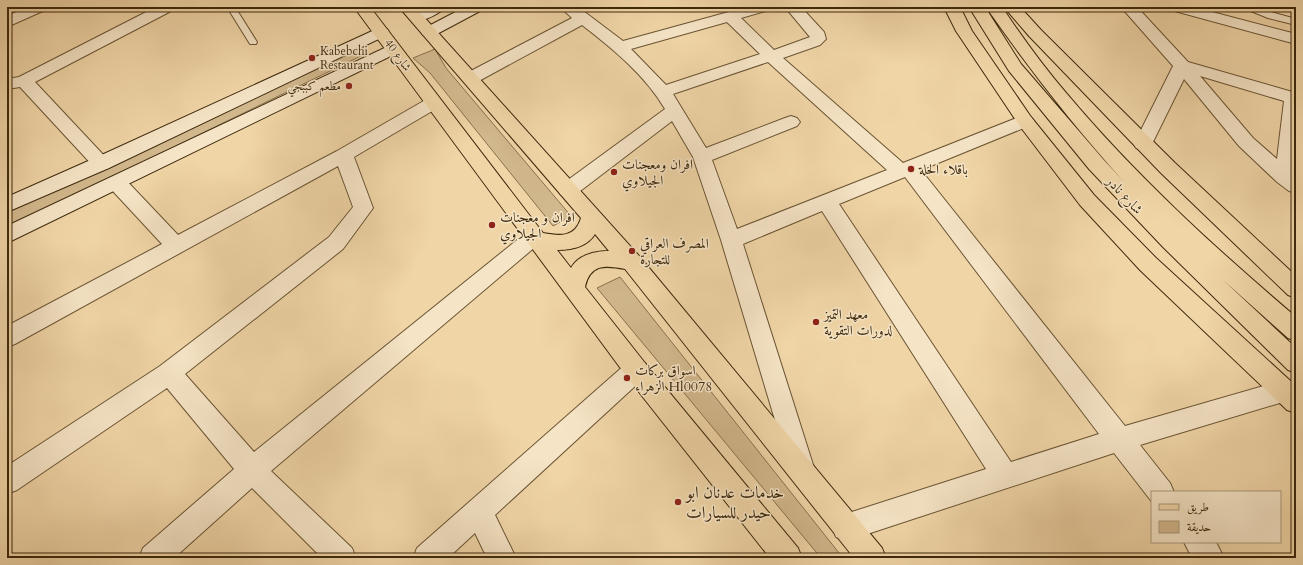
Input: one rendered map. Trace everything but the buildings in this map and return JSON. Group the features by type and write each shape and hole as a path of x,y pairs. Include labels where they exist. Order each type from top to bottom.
{"main road":[{"name":"شارع 40","path":"362,7 636,370 788,558"},
{"path":"952,7 964,31 1025,121 1092,205 1148,264 1290,396"},
{"path":"1012,7 1043,57 1067,87 1146,173 1254,276 1296,313"},
{"path":"1012,7 1035,33 1143,144 1296,289"},
{"path":"983,9 1017,42 1048,83 1124,169 1202,247 1296,331"},
{"name":"شارع نادر","path":"983,9 1016,67 1044,103 1126,197 1170,242 1296,362"},
{"path":"417,18 632,262 872,558"},
{"path":"535,238 558,244 578,239 587,230 592,216"},
{"path":"574,288 575,280 582,269 593,261 608,257 632,262"}],"street":[{"path":"7,22 40,7"},
{"path":"7,84 24,81 168,7"},
{"path":"417,18 437,7"},
{"path":"417,18 477,7"},
{"path":"620,47 764,7"},
{"path":"663,92 814,42 818,39 818,35 793,7"},
{"path":"1129,7 1182,66 1246,142 1290,182"},
{"path":"1176,7 1296,39"},
{"path":"1234,7 1235,23"},
{"path":"471,78 576,13 620,47 663,92 702,156 731,240 803,472"},
{"path":"730,17 772,57 904,170 1121,439 1159,491"},
{"path":"7,204 102,163 381,32"},
{"path":"7,236 393,49"},
{"path":"1143,144 1182,66"},
{"path":"1182,66 1295,98 1290,182"},
{"path":"24,81 102,163"},
{"path":"7,337 344,155 433,103"},
{"path":"568,190 674,112"},
{"path":"731,240 1025,121"},
{"path":"702,156 791,122"},
{"path":"7,481 169,374 336,243 364,208 344,155"},
{"path":"117,183 176,246"},
{"path":"826,201 1005,476"},
{"path":"153,558 252,470 535,238"},
{"path":"427,558 636,370"},
{"path":"169,374 252,470 342,558"},
{"path":"846,527 1121,439 1290,396"},
{"path":"478,511 502,558"},
{"path":"1199,543 1210,558"}],"lane":[{"path":"230,7 253,42"},
{"path":"1246,7 1270,16 1296,22"}],"green space":[{"path":"353,48 363,55 7,228 7,213"},
{"path":"435,49 446,68 571,216 553,226 430,73 413,58"},
{"path":"620,277 843,558 821,558 597,288"}],"place":[{"name":"Kabebchi Restaurant","path":"312,58"},
{"name":"مطعم كببجي","path":"349,86"},
{"name":"باقلاء الحلة","path":"911,169"},
{"name":"افران ومعجنات الجيلاوي","path":"614,172"},
{"name":"افران و معجنات الجيلاوي","path":"492,225"},
{"name":"المصرف العراقي للتجارة","path":"632,251"},
{"name":"معهد التميز لدورات التقوية","path":"816,322"},
{"name":"اسواق بركات الزهراء Hl0078","path":"627,378"},
{"name":"خدمات عدنان ابو حيدر للسيارات","path":"678,502"}]}
